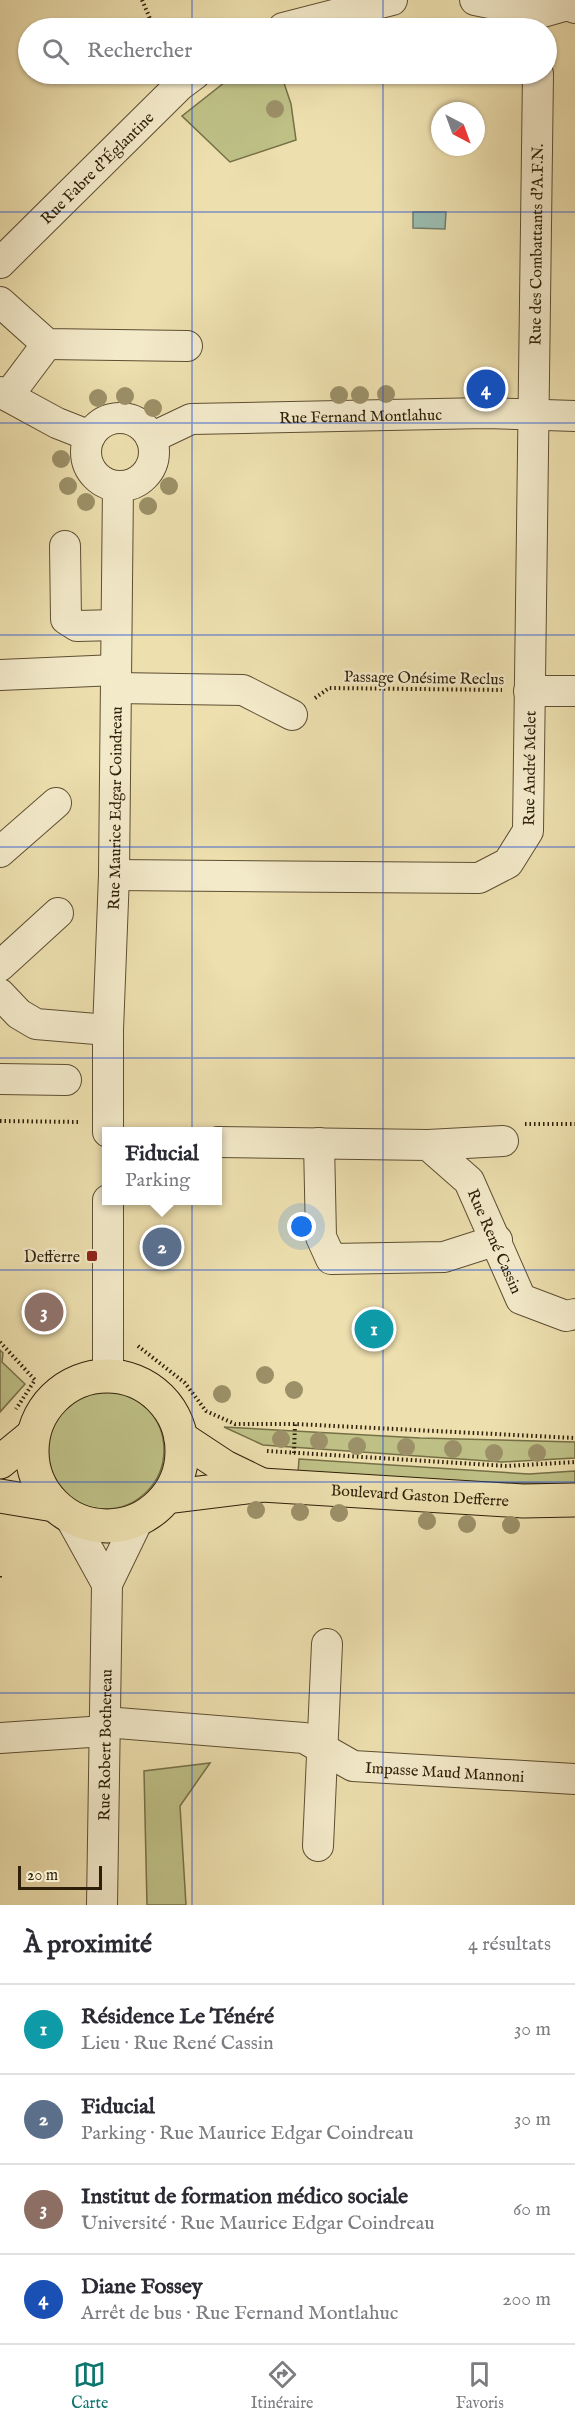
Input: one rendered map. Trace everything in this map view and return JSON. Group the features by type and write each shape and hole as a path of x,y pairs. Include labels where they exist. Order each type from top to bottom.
{"main road":[{"path":"0,1462 22,1425 42,1411 60,1392 82,1379 108,1375 128,1378 147,1387 163,1400 174,1417 181,1438 181,1467 166,1497 138,1520 115,1526 92,1525 62,1511 0,1496"},
{"path":"22,1425 34,1473 42,1490 62,1511"},
{"name":"Boulevard Gaston Defferre","path":"181,1438 225,1467 262,1485"},
{"name":"Boulevard Gaston Defferre","path":"166,1497 262,1485 480,1499 575,1500"}],"street":[{"path":"322,18 392,0"},
{"path":"475,0 558,11"},
{"name":"Rue Fabre d'Églantine","path":"0,263 182,84"},
{"name":"Rue des Combattants d'A.F.N.","path":"533,415 538,84"},
{"path":"0,302 47,344 187,346"},
{"path":"47,344 4,394 57,423 90,436"},
{"name":"Rue Fernand Montlahuc","path":"151,438 191,419 486,413 575,416"},
{"name":"Rue André Melet","path":"114,874 479,878 508,863 528,831 533,415"},
{"path":"127,418 137,422 151,438 153,460 148,471 129,484 118,486 97,477 90,469 86,447 90,436 105,421 127,418"},
{"name":"Rue Maurice Edgar Coindreau","path":"108,1127 108,1030 114,874 118,486"},
{"path":"65,546 66,619 77,626 116,625"},
{"path":"0,675 116,679 243,690 292,715"},
{"path":"529,691 575,691"},
{"path":"0,852 56,803"},
{"path":"0,966 58,913"},
{"path":"0,994 19,1014 36,1024 108,1030"},
{"path":"0,1079 66,1080"},
{"path":"222,1142 428,1145 503,1141"},
{"path":"319,1143 321,1237 331,1258 444,1257 497,1240"},
{"name":"Rue René Cassin","path":"428,1145 469,1181 497,1240 521,1299 566,1316 575,1314"},
{"path":"108,1205 108,1375"},
{"name":"Rue Robert Bothereau","path":"62,1511 106,1584"},
{"name":"Rue Robert Bothereau","path":"102,1905 106,1584 138,1520"},
{"path":"318,1846 327,1644"},
{"name":"Impasse Maud Mannoni","path":"0,1738 105,1726 304,1738 353,1766 575,1779"}],"path":[{"path":"142,0 150,18"},
{"name":"Passage Onésime Reclus","path":"292,715 329,688 529,691"},
{"path":"0,1121 108,1127"},
{"path":"503,1141 527,1122 575,1124"},
{"path":"134,1340 185,1383 210,1419"},
{"path":"0,1342 35,1380 22,1425"},
{"path":"206,1411 235,1424 295,1424 575,1438"},
{"path":"257,1448 267,1451 507,1466 575,1462"}],"green space":[{"path":"223,84 284,84 291,104 296,140 230,162 182,116"},
{"path":"0,1350 3,1353 2,1362 25,1384 0,1412"},
{"path":"105,1391 128,1395 147,1408 160,1427 164,1450 160,1473 147,1492 128,1505 105,1509 82,1505 63,1492 50,1473 46,1450 50,1427 63,1408 82,1395"},
{"path":"224,1427 420,1438 575,1442 575,1458 502,1462 263,1445"},
{"path":"299,1459 529,1474 575,1471 575,1484 410,1481 298,1473"},
{"path":"210,1763 180,1806 186,1905 147,1905 144,1771"}],"shaded area":[{"path":"413,212 446,212 445,229 413,228"}],"place":[{"name":"Diane Fossey","path":"486,389"},
{"name":"Fiducial","path":"162,1247"},
{"name":"Defferre","path":"92,1256"},
{"name":"Institut de formation médico sociale","path":"44,1312"},
{"name":"Résidence Le Ténéré","path":"374,1329"}]}
